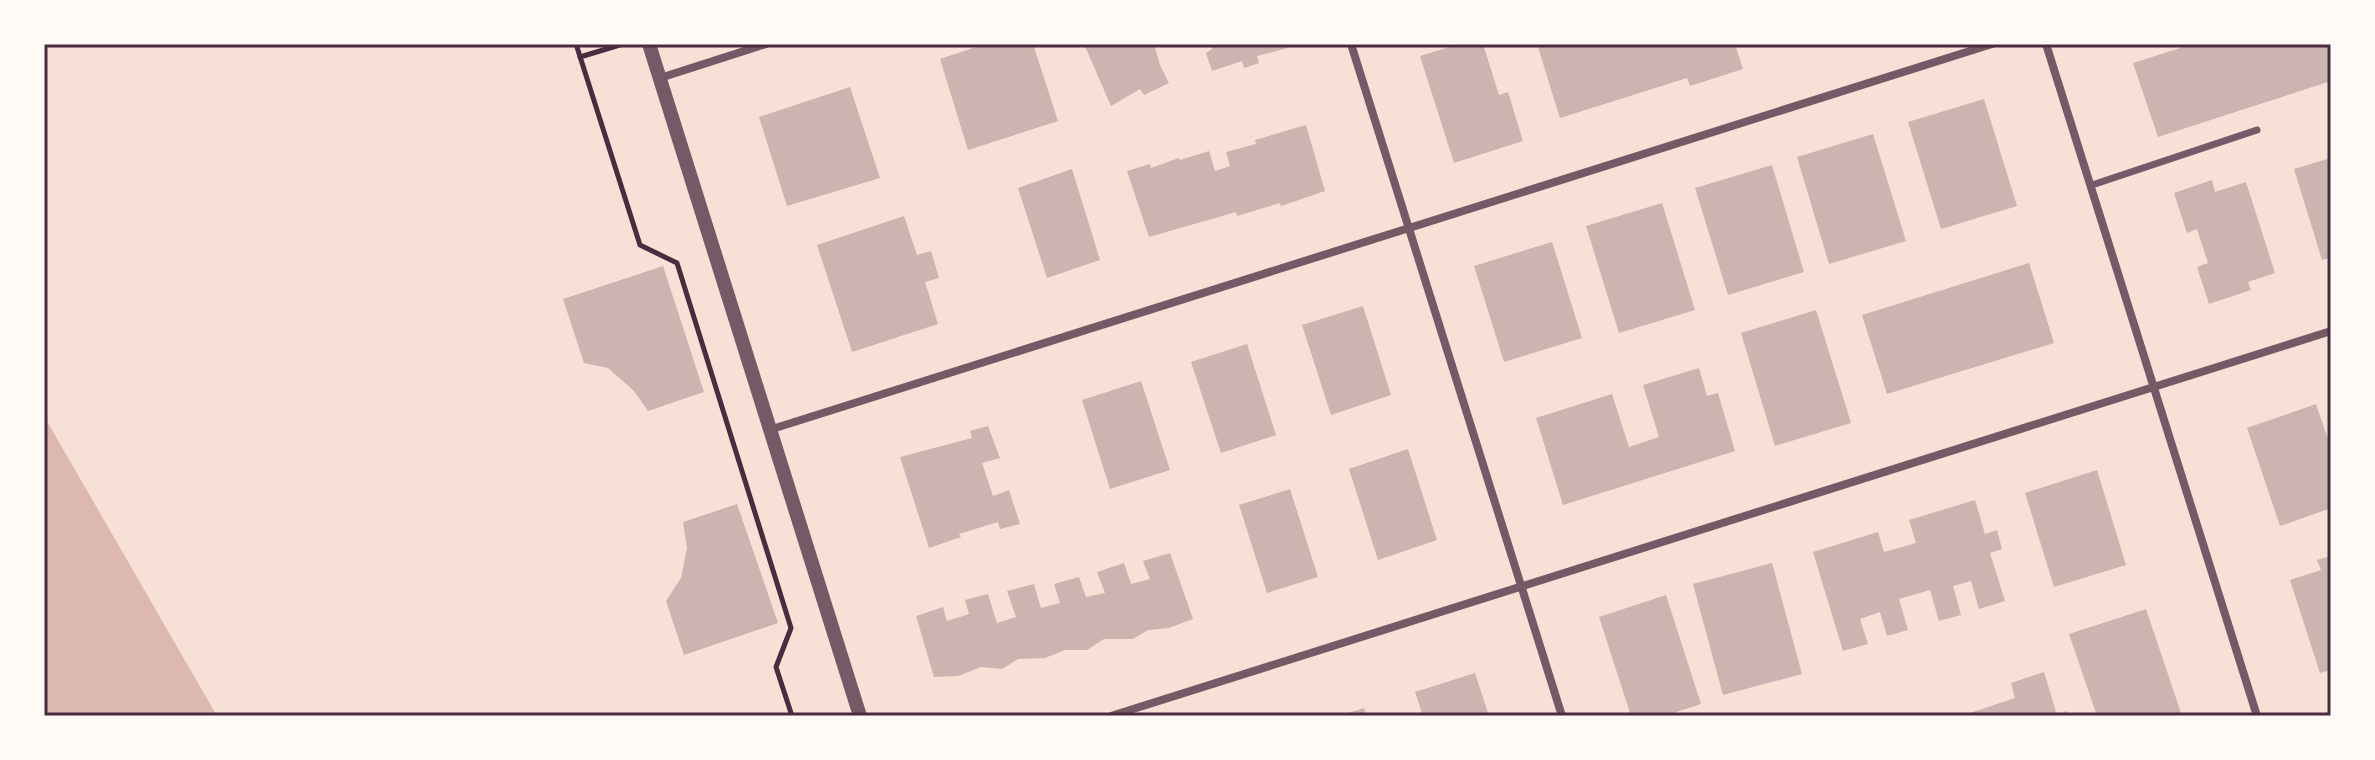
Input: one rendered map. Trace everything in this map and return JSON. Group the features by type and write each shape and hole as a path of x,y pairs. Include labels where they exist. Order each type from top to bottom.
{"street":[{"path":"649,44 860,716"},
{"path":"660,78 766,44"},
{"path":"1351,44 1562,716"},
{"path":"769,430 1992,44"},
{"path":"2046,44 2257,716"},
{"path":"2092,185 2257,130"},
{"path":"1111,716 2331,331"}],"path":[{"path":"576,44 640,245 677,263 791,628 776,667 792,716"},
{"path":"580,57 624,44"}],"shaded area":[{"path":"44,416 217,716 44,716"}],"building":[{"path":"985,44 1033,44 1058,121 968,150 940,59"},
{"path":"1084,44 1154,44 1169,83 1144,95 1140,89 1111,106"},
{"path":"1210,44 1287,44 1288,48 1257,56 1259,63 1244,68 1242,61 1212,71 1206,53 1212,49"},
{"path":"1459,44 1483,44 1499,95 1508,92 1523,141 1454,163 1420,56"},
{"path":"1537,44 1735,44 1743,69 1690,86 1687,78 1560,118"},
{"path":"2193,44 2331,44 2331,81 2158,137 2133,63"},
{"path":"850,87 880,178 787,206 759,117"},
{"path":"1984,99 2017,206 1941,229 1908,122"},
{"path":"1306,125 1325,191 1281,206 1280,203 1237,216 1236,212 1149,237 1127,171 1150,164 1151,168 1209,151 1215,171 1230,166 1226,152"},
{"path":"1873,134 1906,241 1829,264 1797,157"},
{"path":"2331,158 2331,258 2322,260 2294,169"},
{"path":"1772,165 1804,272 1728,295 1695,188"},
{"path":"1072,169 1100,260 1047,278 1018,188"},
{"path":"2212,180 2215,192 2246,182 2275,273 2248,282 2251,290 2209,304 2197,267 2208,263 2197,229 2187,233 2174,193"},
{"path":"1662,203 1695,310 1619,333 1586,226"},
{"path":"904,216 917,255 931,251 939,278 925,282 938,324 852,352 817,245"},
{"path":"1552,242 1582,338 1504,362 1474,266"},
{"path":"2029,263 2054,343 1887,394 1862,315"},
{"path":"663,266 704,392 648,411 634,391 608,368 584,363 563,299"},
{"path":"1363,306 1391,395 1331,415 1302,325"},
{"path":"1816,310 1851,423 1775,446 1741,333"},
{"path":"1247,344 1276,435 1221,453 1191,362"},
{"path":"1699,368 1707,396 1718,393 1735,451 1563,505 1536,418 1612,394 1629,447 1659,437 1643,385"},
{"path":"1141,381 1170,470 1110,489 1082,400"},
{"path":"2316,404 2331,448 2331,508 2280,526 2247,428"},
{"path":"988,426 1000,458 982,463 993,496 1009,490 1020,524 1000,529 998,522 959,534 961,537 929,548 900,457 972,438 970,431"},
{"path":"1408,449 1437,540 1378,560 1349,469"},
{"path":"2097,470 2126,565 2054,587 2025,493"},
{"path":"1290,489 1318,577 1267,593 1239,505"},
{"path":"1975,500 1985,534 1997,530 2002,549 1990,553 2005,601 1979,609 1971,581 1953,586 1961,615 1939,621 1930,590 1899,599 1908,630 1887,636 1880,612 1860,619 1868,644 1843,651 1813,552 1878,532 1884,552 1916,543 1909,520"},
{"path":"737,504 778,623 684,655 666,601 681,578 687,548 683,522"},
{"path":"1170,553 1193,619 1169,628 1148,630 1133,639 1104,639 1087,650 1065,650 1045,658 1018,659 1002,669 981,667 958,676 934,677 916,616 943,607 947,621 969,614 965,600 988,594 997,623 1016,617 1007,591 1034,584 1041,608 1060,603 1054,584 1079,577 1086,597 1105,593 1097,572 1124,563 1131,584 1150,579 1143,561"},
{"path":"2331,556 2331,670 2320,673 2290,580 2321,570 2317,560"},
{"path":"1772,563 1802,674 1723,695 1693,584"},
{"path":"1666,595 1701,704 1664,716 1631,716 1599,617"},
{"path":"2146,609 2182,716 2097,716 2069,634"},
{"path":"2044,672 2057,715 2066,711 2068,716 1961,716 2015,698 2011,683"},
{"path":"1475,673 1489,716 1423,716 1415,692"},
{"path":"1364,708 1367,716 1342,716 1342,715"}]}
